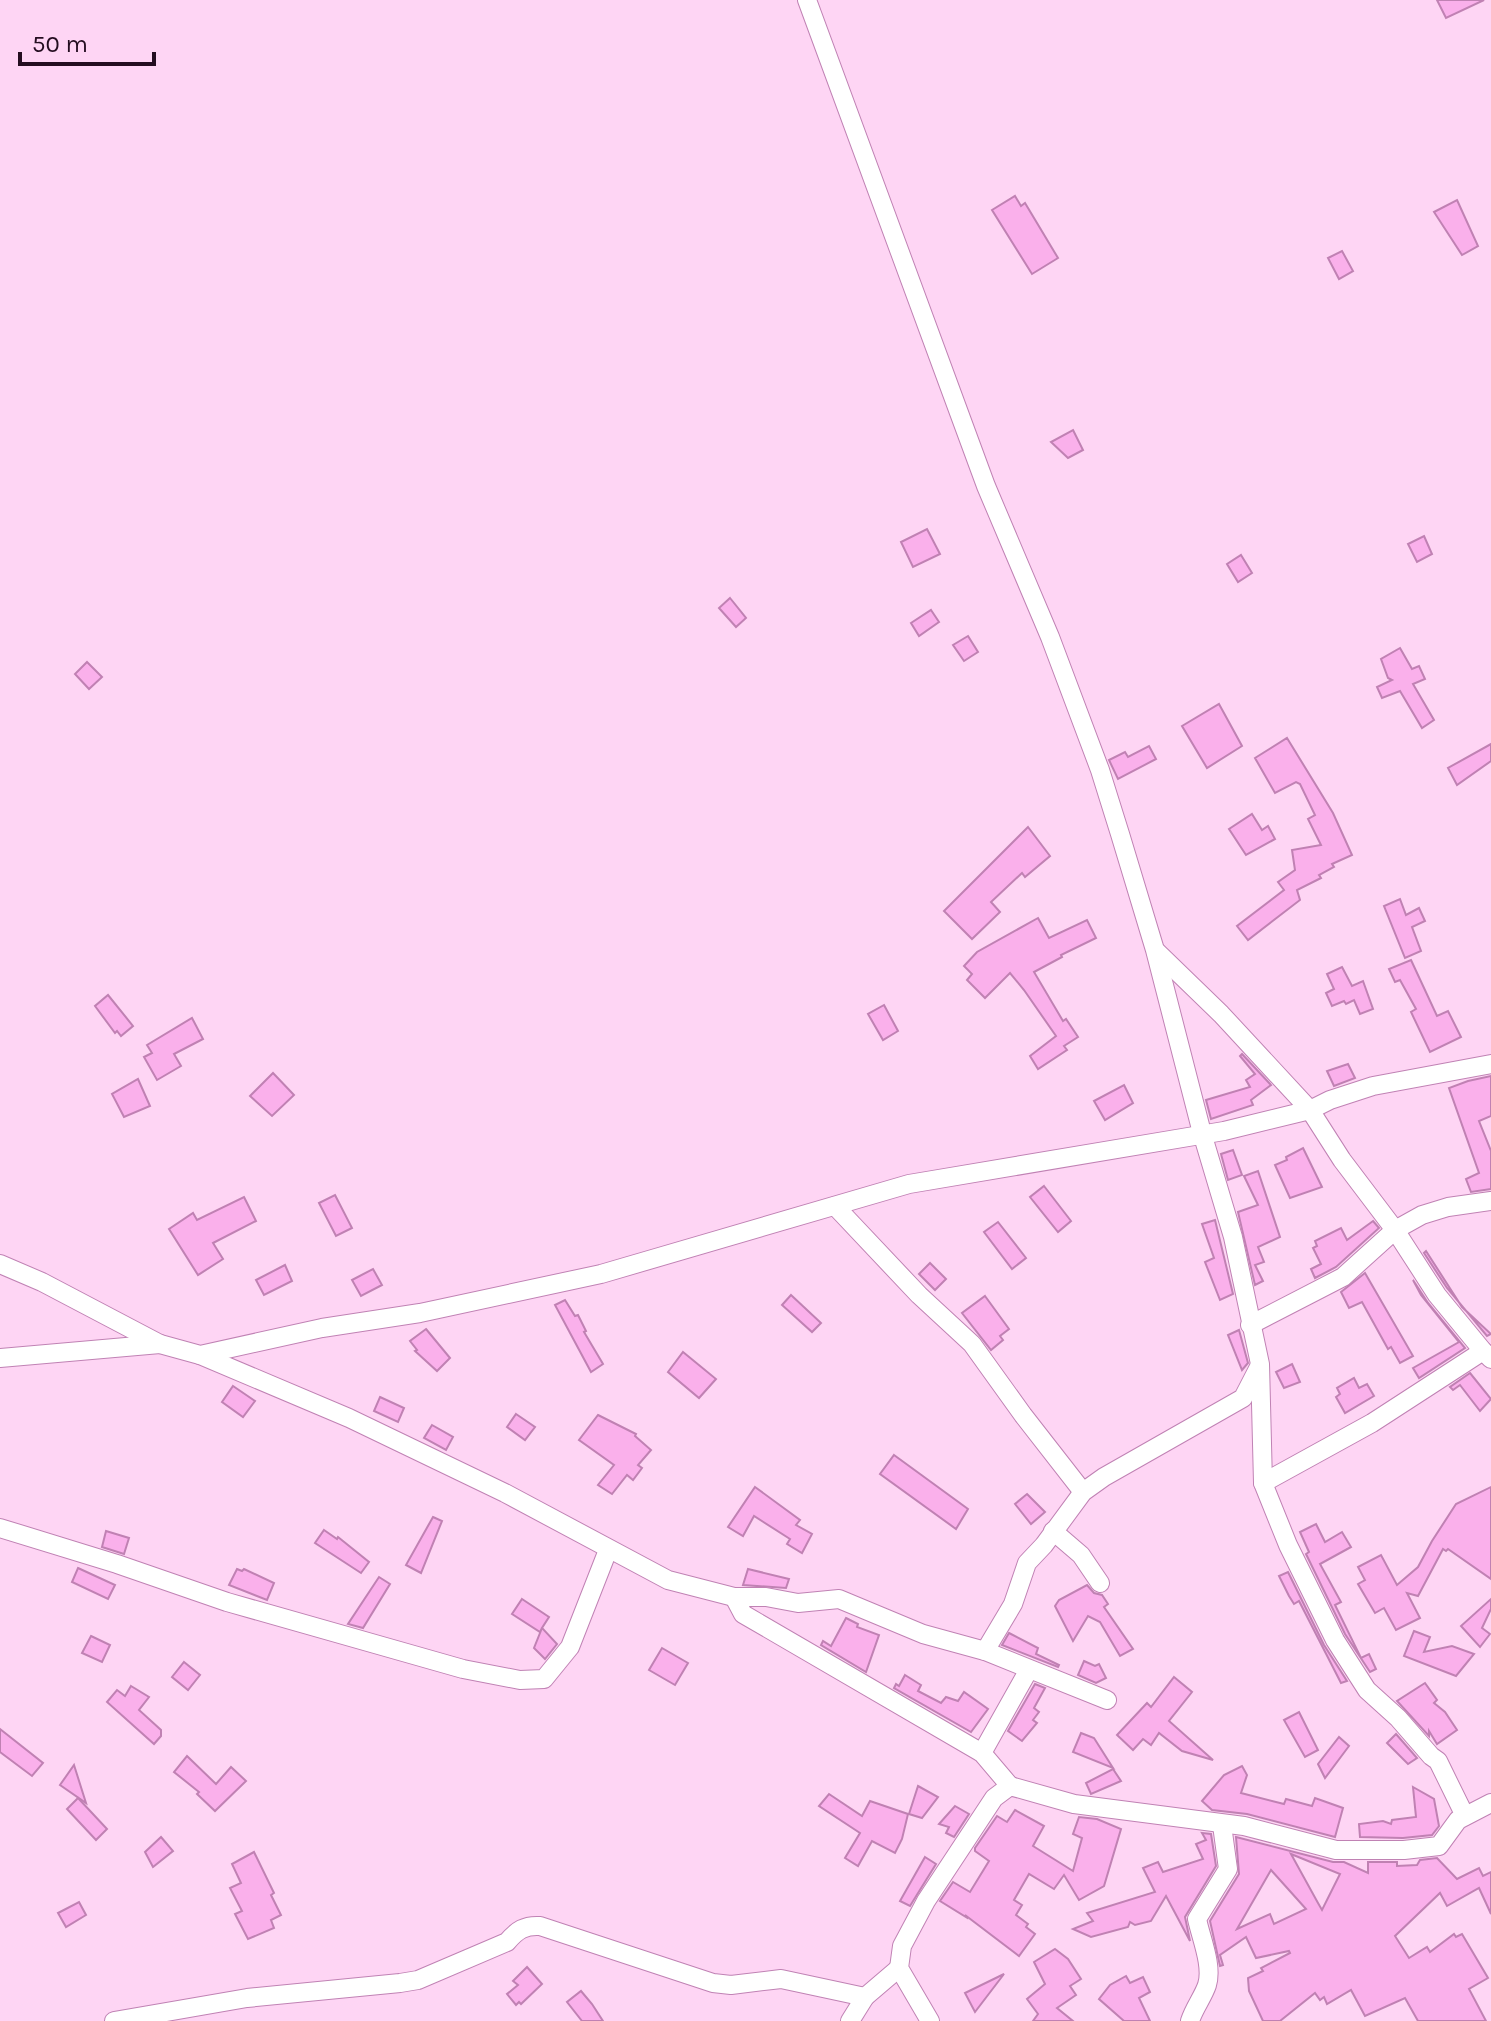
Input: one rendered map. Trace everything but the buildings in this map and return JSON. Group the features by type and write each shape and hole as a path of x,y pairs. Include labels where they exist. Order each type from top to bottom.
{"street":[{"path":"807,0 986,486 1050,637 1100,770 1155,950 1202,1133 1233,1237 1260,1364 1263,1483 1288,1545 1335,1640 1367,1690 1438,1761 1465,1816"},
{"path":"1155,950 1221,1014 1310,1110 1437,1295 1487,1355 1263,1483"},
{"path":"200,1355 601,1274 909,1184 1236,1129 1310,1110 1373,1086 1491,1064"},
{"path":"1250,1325 1343,1277 1395,1230 1422,1215 1448,1207 1491,1201"},
{"path":"835,1206 919,1295 972,1344 1083,1492"},
{"path":"0,1264 42,1282 160,1344 200,1355 349,1418 505,1493 668,1580 734,1597 766,1597 798,1603 839,1599 923,1634 985,1651 1028,1671 1107,1700"},
{"path":"0,1358 160,1344"},
{"path":"985,1651 1013,1604 1027,1563 1083,1492 1243,1398 1260,1364"},
{"path":"0,1528 227,1602 463,1669 520,1680 544,1679 570,1647 608,1550"},
{"path":"1053,1531 1081,1555 1100,1583"},
{"path":"734,1597 743,1614 982,1753 1010,1786 1074,1804 1244,1826 1336,1850 1404,1850 1439,1846 1458,1820 1491,1803"},
{"path":"982,1753 1028,1671"},
{"path":"930,2021 899,1968 902,1946 926,1901 994,1798 1010,1786"},
{"path":"1190,2021 1207,1986 1209,1974 1197,1919 1228,1869 1222,1825"},
{"path":"114,2021 247,1998 418,1980 507,1942 515,1932 529,1926 540,1926 713,1983 731,1985 781,1979 865,1997"},
{"path":"850,2021 865,1997 899,1968"}]}
